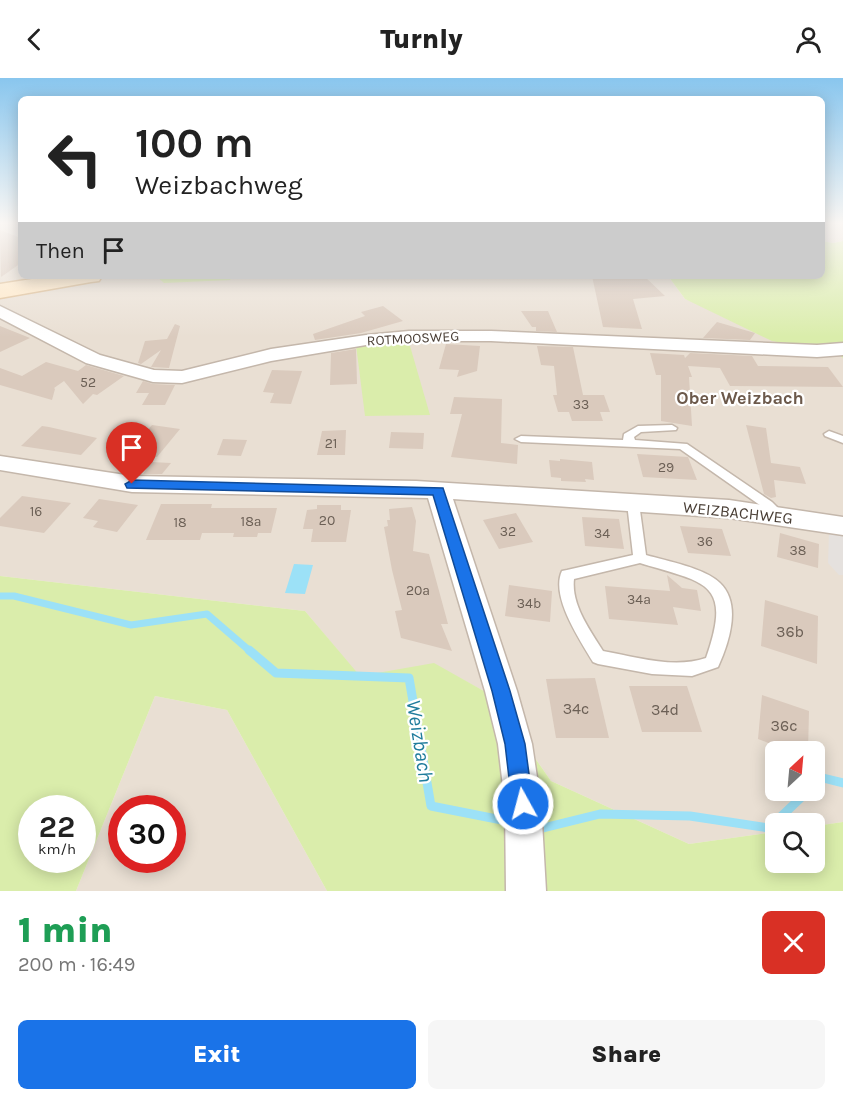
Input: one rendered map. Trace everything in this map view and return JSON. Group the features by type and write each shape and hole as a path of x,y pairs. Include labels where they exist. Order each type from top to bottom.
{"main road":[{"path":"0,291 73,279"}],"street":[{"name":"ROTMOOSWEG","path":"0,311 93,359 153,376 182,376 271,355 366,340 409,336 480,336 817,351 843,349"},
{"name":"WEIZBACHWEG","path":"0,463 132,484 438,491 729,509 843,526"},
{"path":"438,491 501,691 515,744 523,804 526,891"}],"lane":[{"path":"630,444 628,436 638,429 672,428"},
{"path":"829,434 843,440"},
{"path":"521,439 683,446 699,444"},
{"path":"683,446 768,505 780,516"},
{"path":"633,503 640,558"},
{"path":"640,558 712,582 723,595 727,613 712,662 692,669 652,667 598,657 576,616 564,586 567,575 640,558"}],"shaded area":[{"path":"0,262 18,262 18,279 670,279 685,299 836,353 843,358 843,822 825,825 825,813 765,813 765,833 689,844 551,781 491,695 434,664 360,677 305,611 0,576"},
{"path":"829,533 843,535 843,575 839,575 828,563"},
{"path":"155,696 227,710 327,891 76,891 83,873 96,873 96,842 108,812 108,873 186,873 186,795 115,795"}],"green space":[{"path":"825,262 843,262 843,358 836,353 772,341 685,299 670,279 825,279"},
{"path":"159,279 231,280 164,283"},
{"path":"408,339 430,415 365,416 356,345"},
{"path":"0,576 305,611 360,676 434,663 491,695 551,781 689,844 765,833 765,873 825,873 825,825 843,822 843,891 327,891 227,710 155,696 115,795 108,795 108,812 96,842 96,795 18,795 18,873 83,873 76,891 0,891"}],"water":[{"path":"294,564 313,565 305,594 285,593"}],"building":[{"path":"1,262 18,262 18,265 1,277"},
{"path":"593,279 647,279 665,296 633,299 642,329 603,327"},
{"path":"383,306 403,321 361,333 315,340 313,334 365,316 361,312"},
{"path":"521,311 548,311 557,332 536,331 536,327 532,327"},
{"path":"717,322 755,333 750,340 703,338"},
{"path":"175,324 180,326 169,368 151,367 161,350 141,364 138,363 145,341 167,339"},
{"path":"0,326 30,338 0,352"},
{"path":"446,344 480,346 477,371 457,377 459,370 439,369"},
{"path":"537,346 573,347 583,395 604,395 610,412 600,412 603,421 572,421 569,412 558,412 553,395 557,395 554,366 541,365"},
{"path":"356,349 357,384 330,385 331,353"},
{"path":"650,353 684,355 685,358 690,353 752,356 758,366 828,367 843,387 730,386 720,368 688,366 692,377 689,377 692,426 661,421 661,375 656,375"},
{"path":"46,362 78,371 86,365 124,376 97,395 93,394 83,404 64,381 54,388 52,400 0,385 0,368 22,376"},
{"path":"272,370 302,371 291,404 270,403 274,393 263,392"},
{"path":"143,381 175,385 165,405 142,405 149,393 136,393"},
{"path":"454,397 502,399 501,443 518,445 517,464 451,457 462,414 450,414"},
{"path":"152,425 180,429 157,457 128,452"},
{"path":"746,425 766,428 771,463 800,467 806,484 774,480 776,497 771,498 764,494"},
{"path":"42,426 97,438 81,455 21,446"},
{"path":"346,430 345,455 317,455 322,431"},
{"path":"391,432 424,433 423,449 389,448"},
{"path":"223,439 247,440 241,456 217,455"},
{"path":"637,454 688,457 697,480 643,477"},
{"path":"560,459 592,462 594,480 561,481 561,478 551,477 549,460 560,461"},
{"path":"151,462 171,463 162,474 143,474"},
{"path":"22,496 71,503 44,533 0,526 0,518"},
{"path":"99,499 138,505 117,532 93,527 98,521 83,518"},
{"path":"161,504 212,504 211,508 277,508 271,533 258,533 257,537 233,537 234,533 202,533 200,540 146,540"},
{"path":"317,505 341,505 341,510 351,510 346,542 311,542 313,529 303,529 307,510 317,509"},
{"path":"412,507 416,521 413,551 429,554 448,624 441,624 452,651 401,638 395,611 402,610 384,527 388,526 387,520 390,520 389,509"},
{"path":"516,513 533,542 499,549 483,520"},
{"path":"582,517 619,519 624,549 585,546"},
{"path":"680,526 722,529 731,556 688,553"},
{"path":"780,533 819,544 818,568 777,557"},
{"path":"667,575 682,588 697,590 701,611 673,607 678,625 609,619 605,586 670,591"},
{"path":"509,585 552,591 550,622 505,616"},
{"path":"765,600 818,616 817,664 761,646"},
{"path":"595,678 609,738 556,738 546,679"},
{"path":"629,686 687,686 702,732 642,732"},
{"path":"762,695 809,711 808,741 765,742 758,739"}],"waterway":[{"name":"Weizbach","path":"0,596 14,596 131,625 207,614 251,652"},
{"name":"Weizbach","path":"249,650 276,673 409,678 431,806 512,822"},
{"name":"Weizbach","path":"825,778 843,783"},
{"name":"Weizbach","path":"536,827 543,828 600,814 690,816 769,828 797,801"}],"district":[{"name":"Ober Weizbach","path":"740,398"}],"route":[{"path":"132,484 438,491 501,691 515,744 523,804"}]}
